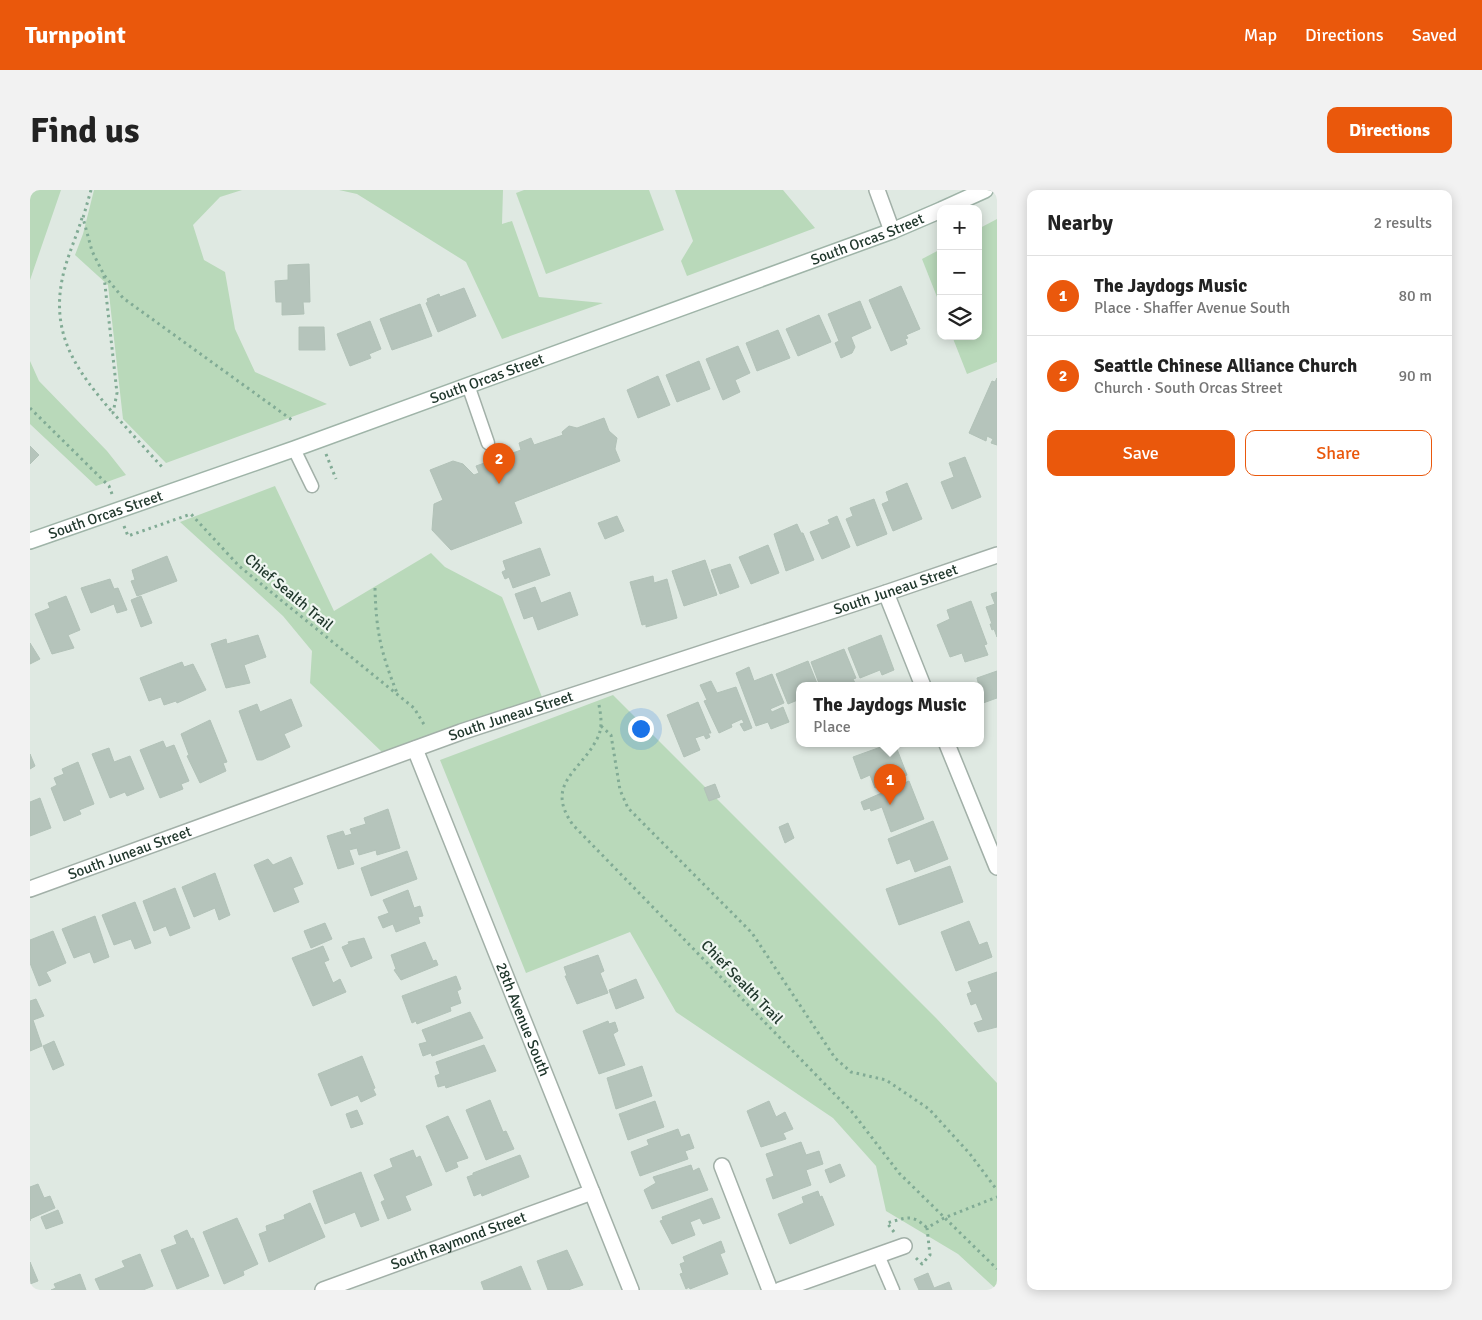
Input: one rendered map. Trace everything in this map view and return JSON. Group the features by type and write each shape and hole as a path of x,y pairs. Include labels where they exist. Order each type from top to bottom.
{"street":[{"path":"877,190 892,231"},
{"name":"South Orcas Street","path":"951,205 985,190"},
{"name":"South Orcas Street","path":"30,541 294,448 892,231 937,211"},
{"name":"South Juneau Street","path":"30,889 434,742 596,687 886,594 997,555"},
{"path":"886,594 921,682"},
{"path":"948,747 994,850 997,868"},
{"name":"28th Avenue South","path":"415,749 632,1290"},
{"path":"722,1166 770,1290"},
{"name":"South Raymond Street","path":"323,1290 592,1192"},
{"path":"780,1290 904,1246"}],"lane":[{"path":"468,385 488,443"},
{"path":"294,448 312,486"},
{"path":"878,1255 893,1290"}],"path":[{"path":"91,190 62,280 60,307 62,335 70,357 86,383 162,467"},
{"path":"83,218 92,251 104,275 123,298 144,316 292,420"},
{"path":"104,275 117,393 113,413"},
{"path":"30,408 109,486 113,498"},
{"path":"325,451 336,479"},
{"name":"Chief Sealth Trail","path":"122,519 128,536 191,514 239,566 414,708 434,742"},
{"path":"374,588 376,623 382,658 397,694"},
{"name":"Chief Sealth Trail","path":"596,687 602,720 598,738 562,787 561,800 564,813 573,825 853,1113 899,1173 997,1269"},
{"path":"600,725 611,735 620,790 628,808 752,934 835,1058 851,1072 886,1080 930,1109 997,1190"},
{"path":"927,1228 944,1218 997,1197"},
{"path":"909,1217 918,1220 927,1228 930,1255 922,1264 904,1246 888,1223 909,1217"}],"green space":[{"path":"30,190 61,190 30,280"},
{"path":"94,190 242,190 220,197 193,225 204,260 225,272 235,329 255,372 327,404 166,463 123,419 108,285 75,255 83,234"},
{"path":"339,190 503,190 502,224 512,221 539,297 603,303 502,339 466,262 357,194"},
{"path":"524,190 649,190 664,230 546,274 516,193"},
{"path":"675,190 783,190 815,228 687,276 681,261 693,241"},
{"path":"997,219 997,362 967,374 954,340 982,340 982,227"},
{"path":"937,251 937,297 922,259"},
{"path":"30,361 39,381 107,451 126,475 96,486 30,424"},
{"path":"275,486 334,611 431,553 445,567 502,597 542,697 382,752 310,683 312,651 283,616 180,522"},
{"path":"613,695 936,1018 997,1083 997,1290 958,1254 886,1211 876,1166 833,1118 676,1012 630,932 526,973 440,760"}],"building":[{"path":"309,264 310,302 303,302 304,314 282,315 282,302 276,302 275,281 288,280 288,265"},
{"path":"901,286 920,329 906,335 908,338 905,339 907,344 891,351 869,300"},
{"path":"464,288 476,316 438,332 426,303 428,302 427,299 439,294 440,297"},
{"path":"860,301 871,328 851,337 855,347 852,353 841,358 835,343 839,341 828,314"},
{"path":"420,304 432,336 392,350 380,319"},
{"path":"819,315 831,342 798,356 786,329"},
{"path":"370,321 381,349 369,354 371,358 350,366 337,334"},
{"path":"299,327 324,327 325,350 299,350"},
{"path":"778,330 790,358 757,371 746,343"},
{"path":"738,346 750,373 735,380 740,392 723,400 706,359"},
{"path":"699,361 710,389 677,402 666,375"},
{"path":"658,376 670,405 638,418 627,390"},
{"path":"997,378 997,445 991,443 993,439 987,436 986,441 969,433 992,381 995,382"},
{"path":"604,418 609,431 617,438 615,449 620,461 514,502 522,523 451,550 432,530 434,504 443,500 430,470 453,461 463,464 474,475 479,473 476,466 521,450 519,443 531,438 534,445 563,435 562,432 569,426 577,428"},
{"path":"30,446 39,455 30,464"},
{"path":"965,457 981,497 952,509 941,482 954,477 949,463"},
{"path":"907,483 922,519 893,531 882,504 889,501 886,492"},
{"path":"874,499 887,534 857,546 846,519 853,516 850,508"},
{"path":"617,516 624,531 605,539 598,523"},
{"path":"837,516 850,547 822,559 810,532 830,524 828,520"},
{"path":"797,524 801,533 803,533 814,560 786,571 774,534"},
{"path":"768,545 779,573 751,584 739,557"},
{"path":"540,548 550,575 513,588 509,577 505,579 502,572 506,570 503,561"},
{"path":"167,556 177,581 137,596 131,581 135,580 132,570"},
{"path":"705,560 717,595 684,606 672,571"},
{"path":"730,564 739,587 720,594 711,570"},
{"path":"653,576 654,583 667,579 677,618 646,627 646,624 642,625 630,582"},
{"path":"110,579 114,589 118,588 127,610 117,613 114,604 91,613 81,588"},
{"path":"535,587 541,603 570,592 578,615 538,630 533,616 524,619 515,594"},
{"path":"997,592 997,637 994,629 992,630 990,624 992,624 986,607 995,604 991,594"},
{"path":"66,596 80,630 68,635 74,648 52,654 35,614 50,608 48,603"},
{"path":"141,596 152,623 141,627 131,600"},
{"path":"971,601 987,644 984,645 988,655 965,662 962,653 950,657 937,625 950,619 947,610"},
{"path":"258,635 266,657 244,665 250,683 226,688 211,644 226,639 227,644"},
{"path":"881,635 894,670 882,675 880,670 860,678 848,648"},
{"path":"30,643 40,659 30,664"},
{"path":"844,649 856,678 853,679 854,682 818,682 811,662"},
{"path":"808,661 816,682 796,682 796,701 788,704 776,674"},
{"path":"182,662 184,667 193,664 206,690 177,703 176,701 164,705 161,697 149,701 140,678"},
{"path":"749,667 754,681 772,674 784,703 770,709 772,712 783,707 789,722 771,729 768,722 756,726 736,673"},
{"path":"997,671 997,698 984,703 984,682 978,682 977,678"},
{"path":"711,681 717,693 736,687 752,728 744,731 740,724 744,723 742,719 731,724 732,727 719,733 704,701 707,700 700,685"},
{"path":"291,699 302,726 284,734 290,747 262,760 257,760 239,711 257,704 260,712"},
{"path":"698,702 711,733 708,733 710,737 706,739 704,735 695,738 700,750 684,757 667,715"},
{"path":"210,720 227,762 223,763 226,771 200,783 187,756 189,755 181,734"},
{"path":"163,741 166,748 174,745 189,781 181,784 183,789 160,798 140,750"},
{"path":"881,747 896,747 907,775 875,788 870,775 861,779 853,757"},
{"path":"109,748 114,762 130,756 144,789 127,796 125,792 110,798 92,754"},
{"path":"30,754 35,766 30,769"},
{"path":"78,762 94,804 79,810 81,814 64,821 51,788 57,785 54,778 64,774 62,769"},
{"path":"909,781 924,819 891,832 882,807 871,811 870,808 864,810 861,802"},
{"path":"715,784 720,797 709,801 704,788"},
{"path":"40,798 51,828 30,836 30,802"},
{"path":"388,809 400,848 377,855 376,850 359,855 357,848 349,850 354,864 338,869 327,836 343,831 345,836 352,834 350,829 366,824 364,818"},
{"path":"933,821 948,859 915,872 910,859 897,864 888,839"},
{"path":"788,823 794,838 785,843 779,827"},
{"path":"407,851 417,879 371,896 361,868"},
{"path":"291,857 303,884 293,888 299,902 274,912 254,865 268,859 273,865"},
{"path":"950,866 963,902 899,925 886,889"},
{"path":"215,873 230,915 219,920 215,908 194,917 182,887"},
{"path":"175,888 190,928 170,936 166,926 154,931 143,901"},
{"path":"408,890 414,908 420,906 423,916 418,917 420,923 396,932 393,924 383,928 378,917 389,913 383,900"},
{"path":"135,902 151,943 135,949 131,939 114,945 102,915"},
{"path":"95,916 109,957 94,963 90,952 74,958 62,929"},
{"path":"969,921 979,945 987,942 992,957 956,971 941,932"},
{"path":"325,923 332,939 311,948 304,931"},
{"path":"53,931 66,963 46,972 51,981 39,986 30,963 30,940"},
{"path":"364,938 372,958 351,967 342,947 349,944 348,942"},
{"path":"425,942 433,961 436,960 438,965 401,980 394,970 396,969 391,955"},
{"path":"323,946 329,960 324,962 333,983 340,979 346,992 313,1006 292,958"},
{"path":"598,955 604,971 600,973 608,993 577,1004 565,976 567,976 564,967"},
{"path":"997,972 997,1027 978,1032 974,1023 983,1020 976,1003 971,1005 967,994 972,992 968,982"},
{"path":"456,976 461,989 457,991 461,1003 450,1007 451,1011 417,1024 416,1021 412,1023 402,996"},
{"path":"636,979 644,998 616,1009 609,990"},
{"path":"36,999 44,1016 33,1020 42,1046 30,1051 30,1001"},
{"path":"470,1012 483,1038 432,1056 431,1053 423,1056 419,1044 427,1042 422,1030"},
{"path":"608,1021 609,1024 615,1022 618,1031 613,1034 625,1065 599,1074 583,1031"},
{"path":"54,1041 64,1065 53,1070 43,1046"},
{"path":"484,1045 496,1071 446,1088 445,1085 438,1087 435,1076 440,1074 436,1062"},
{"path":"362,1056 376,1095 361,1102 358,1095 331,1106 318,1074"},
{"path":"642,1066 652,1096 616,1109 607,1078"},
{"path":"490,1100 503,1132 506,1131 514,1149 486,1160 466,1110"},
{"path":"655,1101 664,1127 628,1140 619,1114"},
{"path":"769,1101 776,1117 785,1112 793,1129 783,1133 786,1139 761,1147 747,1111"},
{"path":"357,1110 363,1124 351,1128 346,1114"},
{"path":"448,1116 468,1158 456,1162 458,1167 446,1172 426,1126"},
{"path":"678,1129 681,1137 689,1134 694,1148 685,1151 688,1159 640,1176 631,1152 649,1145 647,1140"},
{"path":"801,1142 806,1155 819,1151 823,1164 806,1170 811,1185 773,1199 766,1179 774,1176 766,1154"},
{"path":"413,1150 416,1158 420,1156 432,1185 405,1196 411,1210 388,1219 381,1202 385,1200 374,1175 393,1167 390,1159"},
{"path":"520,1155 529,1177 482,1196 481,1193 474,1196 467,1177"},
{"path":"840,1164 845,1176 830,1183 825,1170"},
{"path":"691,1165 693,1171 699,1168 708,1190 652,1209 644,1190 656,1183 653,1177"},
{"path":"361,1172 379,1220 361,1227 355,1212 325,1224 313,1191"},
{"path":"38,1184 44,1198 50,1196 55,1208 30,1219 30,1187"},
{"path":"818,1191 834,1225 790,1244 778,1214 804,1203 802,1197"},
{"path":"712,1198 720,1218 703,1224 700,1218 690,1222 695,1235 672,1244 660,1221 663,1220 662,1217"},
{"path":"310,1203 325,1237 269,1262 259,1234 267,1231 266,1226 285,1219 284,1215"},
{"path":"58,1210 63,1223 46,1229 41,1217"},
{"path":"237,1218 258,1264 243,1271 244,1275 224,1284 203,1232"},
{"path":"187,1230 191,1239 193,1238 209,1276 177,1289 161,1250 177,1244 174,1236"},
{"path":"721,1241 725,1252 720,1254 728,1274 686,1289 680,1274 683,1273 680,1264 685,1262 683,1257"},
{"path":"567,1250 583,1285 568,1290 548,1290 537,1261"},
{"path":"140,1254 153,1286 143,1290 100,1290 95,1279 125,1267 122,1261"},
{"path":"30,1262 38,1281 30,1284"},
{"path":"521,1266 531,1290 484,1290 481,1282"},
{"path":"928,1273 934,1288 949,1282 952,1290 919,1290 914,1279"},
{"path":"80,1274 86,1290 51,1290 56,1288 54,1284"}],"place":[{"name":"Seattle Chinese Alliance Church","path":"499,484"},
{"name":"The Jaydogs Music","path":"890,805"}]}
